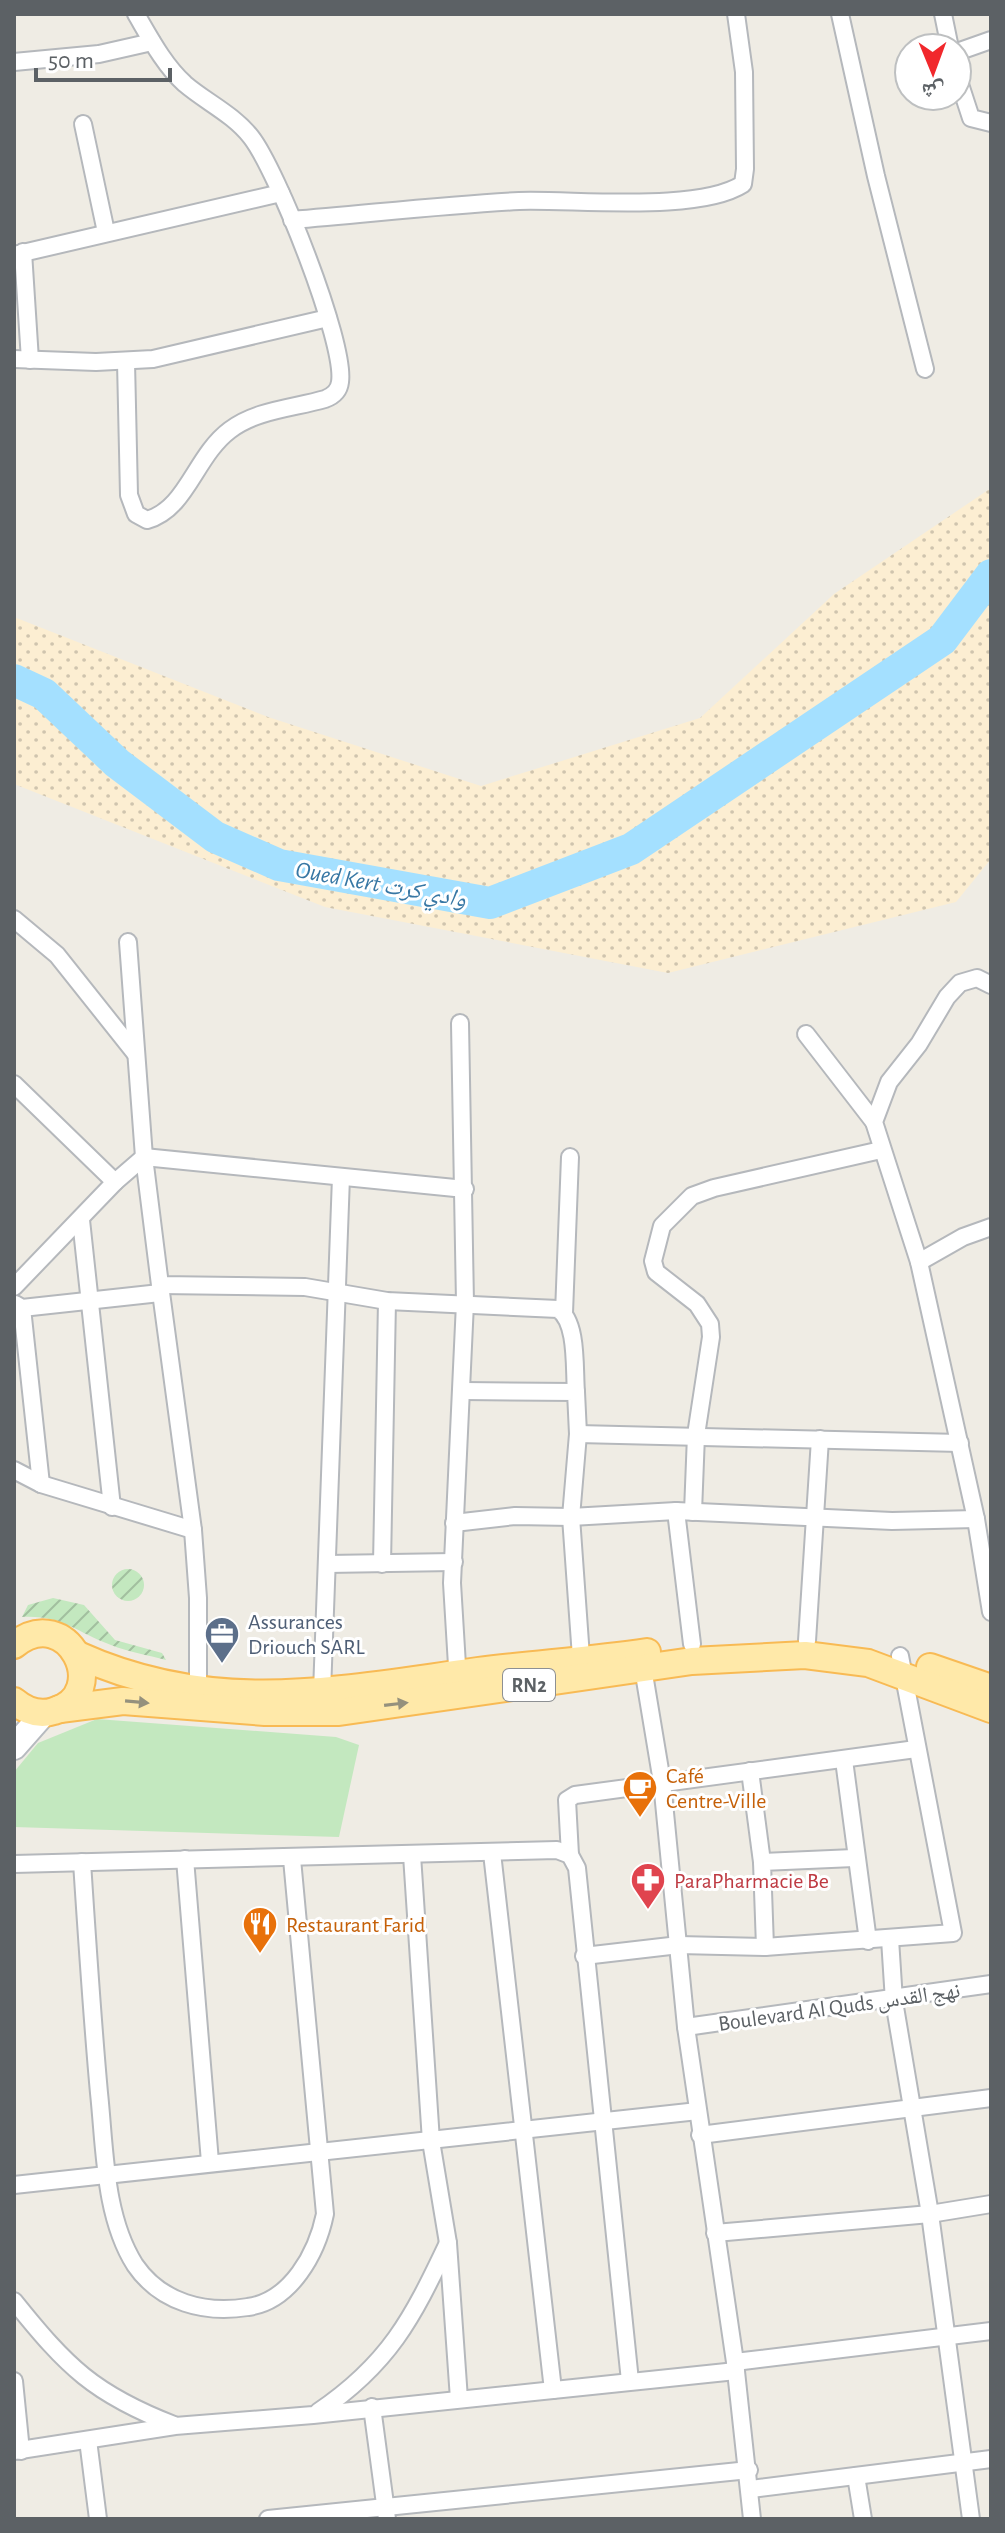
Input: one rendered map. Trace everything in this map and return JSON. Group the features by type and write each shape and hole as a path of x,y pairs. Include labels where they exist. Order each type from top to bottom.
{"main road":[{"name":"RN2","path":"15,1644 26,1637 50,1634 62,1638 78,1655 139,1680 198,1692 322,1692 458,1685 642,1661 692,1644 807,1641 851,1644 991,1709"},
{"path":"14,1747 78,1690 82,1673 78,1655"},
{"name":"RN2","path":"14,1701 25,1709 52,1711 123,1701 265,1712 339,1712 581,1657 692,1661 828,1656 901,1665 991,1688"}],"street":[{"path":"126,362 129,495 136,514 147,520 167,512 178,502 196,467 231,429 253,417 334,395 340,384 340,370 328,318 281,193 252,137 236,120 185,84 152,42 136,14"},
{"path":"292,220 519,201 672,200 714,196 733,190 743,184 745,169 744,72 736,14"},
{"path":"840,14 873,164 925,369"},
{"path":"14,62 99,54 152,42"},
{"path":"969,112 971,118 991,123"},
{"path":"83,124 106,232"},
{"path":"281,193 18,254 22,360 126,362 328,318"},
{"path":"14,919 65,964 136,1054"},
{"path":"128,942 144,1157 193,1530 198,1598 198,1692"},
{"path":"874,1122 889,1082 919,1044 947,997 960,983 977,978 991,985"},
{"path":"458,1685 454,1523 464,1391 465,1303 460,1023"},
{"path":"806,1034 874,1122 919,1262 986,1560 991,1612"},
{"path":"14,1084 115,1182"},
{"path":"692,1644 685,1512 711,1337 710,1324 697,1304 656,1272 656,1240 662,1226 692,1196 714,1188 881,1150"},
{"path":"14,1287 115,1182 144,1157 465,1189"},
{"path":"570,1157 564,1313 570,1327 576,1392 578,1434 571,1517 581,1657"},
{"path":"322,1692 341,1177"},
{"path":"81,1220 112,1507"},
{"path":"919,1262 963,1237 991,1227"},
{"path":"41,1484 18,1306 90,1302 160,1289 247,1284 339,1291 387,1301 558,1309 564,1313"},
{"path":"382,1564 387,1301"},
{"path":"464,1391 576,1392"},
{"path":"578,1434 960,1443"},
{"path":"807,1641 820,1439"},
{"path":"14,1470 41,1484 193,1530"},
{"path":"454,1523 515,1516 685,1512 815,1519 976,1519"},
{"path":"327,1564 454,1562"},
{"path":"642,1661 662,1782 686,2027 736,2366 752,2519"},
{"path":"584,1956 679,1945 765,1947 953,1933 901,1665"},
{"path":"630,2381 577,1868 570,1855 567,1800 575,1795 662,1782 916,1749"},
{"path":"844,1760 854,1858 868,1941"},
{"path":"750,1771 762,1862 765,1947"},
{"path":"14,1864 557,1850 570,1855"},
{"path":"492,1853 553,2390"},
{"path":"412,1855 431,2141 448,2243 459,2399"},
{"path":"762,1862 854,1858"},
{"path":"185,1859 210,2162"},
{"path":"82,1862 107,2174 124,2245 152,2285 183,2303 226,2311 254,2307 275,2296 301,2272 315,2247 325,2214 292,1859"},
{"path":"890,1939 894,2001 910,2111 930,2214 971,2519"},
{"name":"Boulevard Al Quds نهج القدس","path":"686,2027 894,2001 991,1984"},
{"path":"700,2135 910,2111 991,2098"},
{"path":"14,2185 698,2111"},
{"path":"715,2233 930,2214 991,2204"},
{"path":"313,2415 372,2371 413,2315 448,2243"},
{"path":"14,2301 67,2365 90,2383 112,2399 175,2426"},
{"path":"14,2381 18,2451 175,2426 553,2390 991,2331"},
{"path":"372,2407 386,2513"},
{"path":"88,2440 98,2519"},
{"path":"751,2489 991,2459"},
{"path":"268,2519 386,2513 749,2470"},
{"path":"856,2476 863,2519"}],"green space":[{"path":"128,1569 139,1574 144,1585 139,1596 128,1601 117,1596 112,1585 117,1574"},
{"path":"53,1598 84,1605 115,1640 162,1653 166,1660 118,1647 59,1622 22,1617 28,1605"},
{"path":"97,1719 336,1737 359,1745 339,1837 14,1827 14,1772 38,1743"}],"sand":[{"path":"991,488 991,859 956,902 668,973 325,907 14,784 14,617 268,717 481,786 700,718 834,594"}],"waterway":[{"name":"Oued Kert وادي كرت","path":"14,680 44,694 117,763 215,837 279,865 490,903 631,849 942,640 991,575"}],"place":[{"name":"Assurances Driouch SARL","path":"222,1665"},
{"name":"Café Centre-Ville","path":"640,1819"},
{"name":"ParaPharmacie Be","path":"648,1911"},
{"name":"Restaurant Farid","path":"260,1955"}]}
